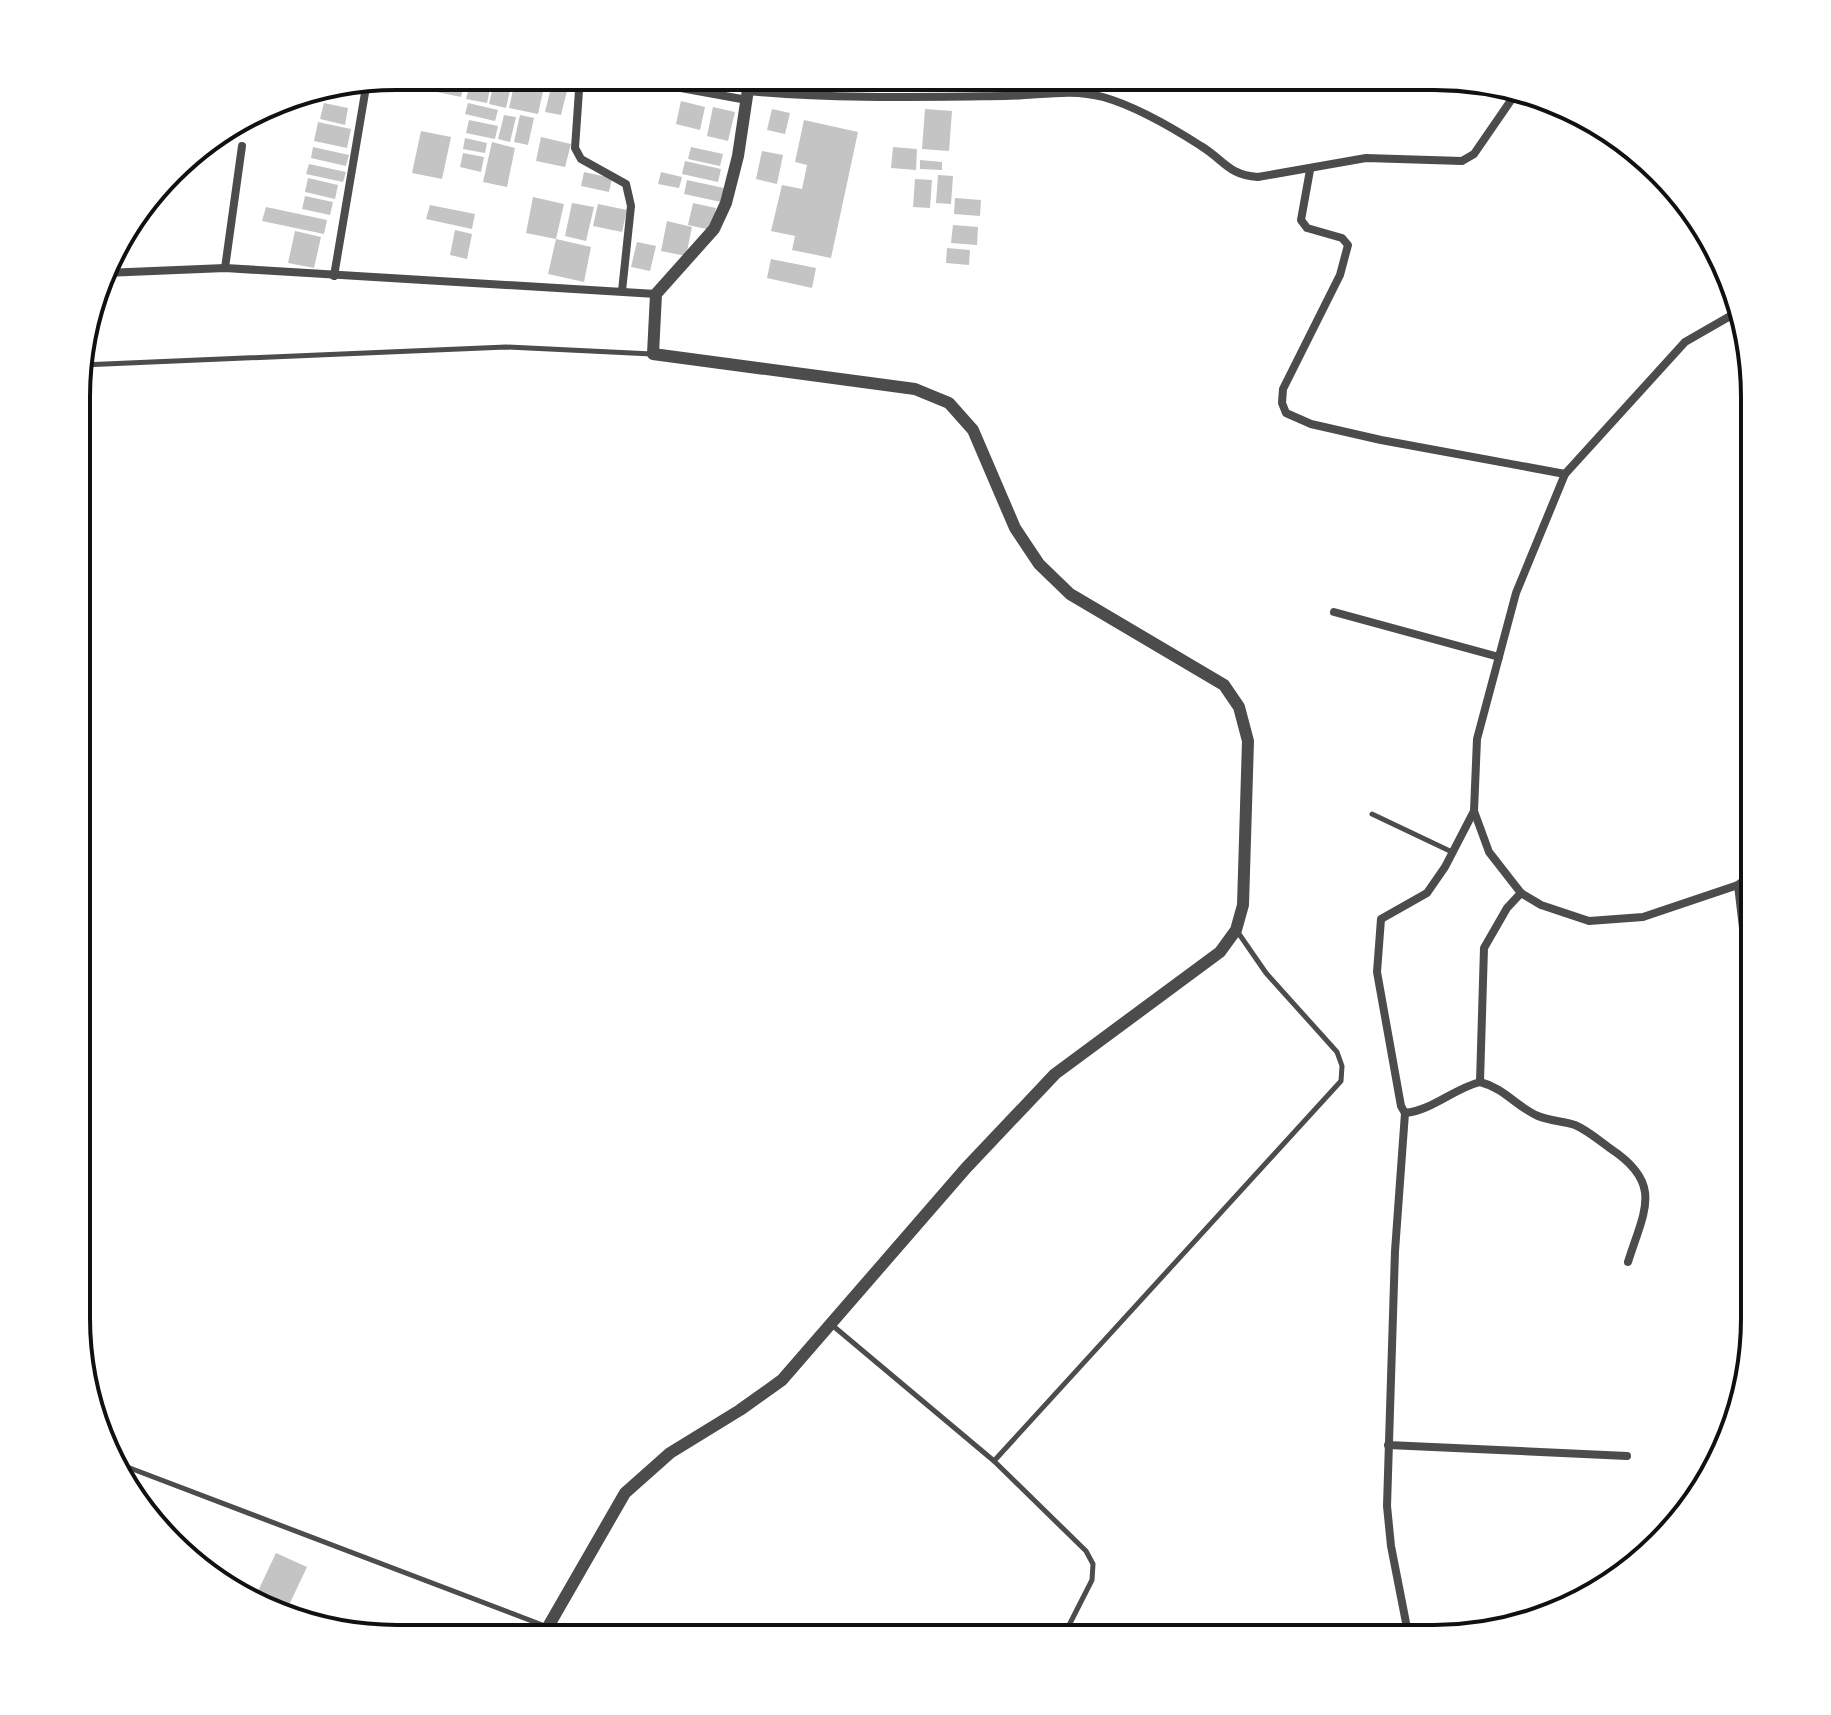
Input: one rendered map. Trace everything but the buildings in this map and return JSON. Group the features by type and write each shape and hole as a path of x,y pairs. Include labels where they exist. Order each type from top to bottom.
{"street":[{"path":"579,90 575,148 581,159 626,184 631,206 622,291"},
{"path":"708,90 748,96 1079,93 1104,97 1166,125 1205,148 1241,176 1258,177 1366,158 1462,161 1474,154 1511,100"},
{"path":"549,1625 625,1493 670,1453 782,1380 966,1168 1055,1074 1220,952 1236,930 1243,905 1248,741 1239,707 1224,685 1070,594 1039,564 1015,528 973,430 949,403 915,389 653,354 656,294 714,229 726,203 738,156 749,90"},
{"path":"334,276 365,92"},
{"path":"225,268 242,146"},
{"path":"1310,170 1301,220 1307,228 1342,238 1348,245 1340,275 1283,389 1282,403 1286,413 1311,424 1381,440 1565,474"},
{"path":"117,273 225,268 656,294"},
{"path":"1730,316 1685,342 1565,474 1516,593 1477,739 1474,811 1489,852 1521,893 1541,905 1589,921 1643,917 1741,883"},
{"path":"1334,612 1499,657"},
{"path":"1406,1625 1391,1546 1387,1506 1395,1251 1405,1113 1386,1032 1377,972 1381,919 1427,893 1474,811"},
{"path":"1738,885 1741,911"},
{"path":"1480,1082 1484,948 1507,908 1521,893"},
{"path":"1405,1113 1421,1112 1470,1085 1480,1082 1494,1085 1541,1118 1577,1126 1631,1162 1644,1182 1646,1192 1645,1207 1628,1262"},
{"path":"1388,1445 1627,1456"}],"lane":[{"path":"92,365 506,347 653,354"},
{"path":"1372,814 1452,852"},
{"path":"994,1461 1341,1081 1342,1066 1337,1052 1266,973 1236,930"},
{"path":"831,1324 994,1461 1086,1551 1093,1564 1092,1580 1069,1625"},
{"path":"129,1468 524,1625"}]}
